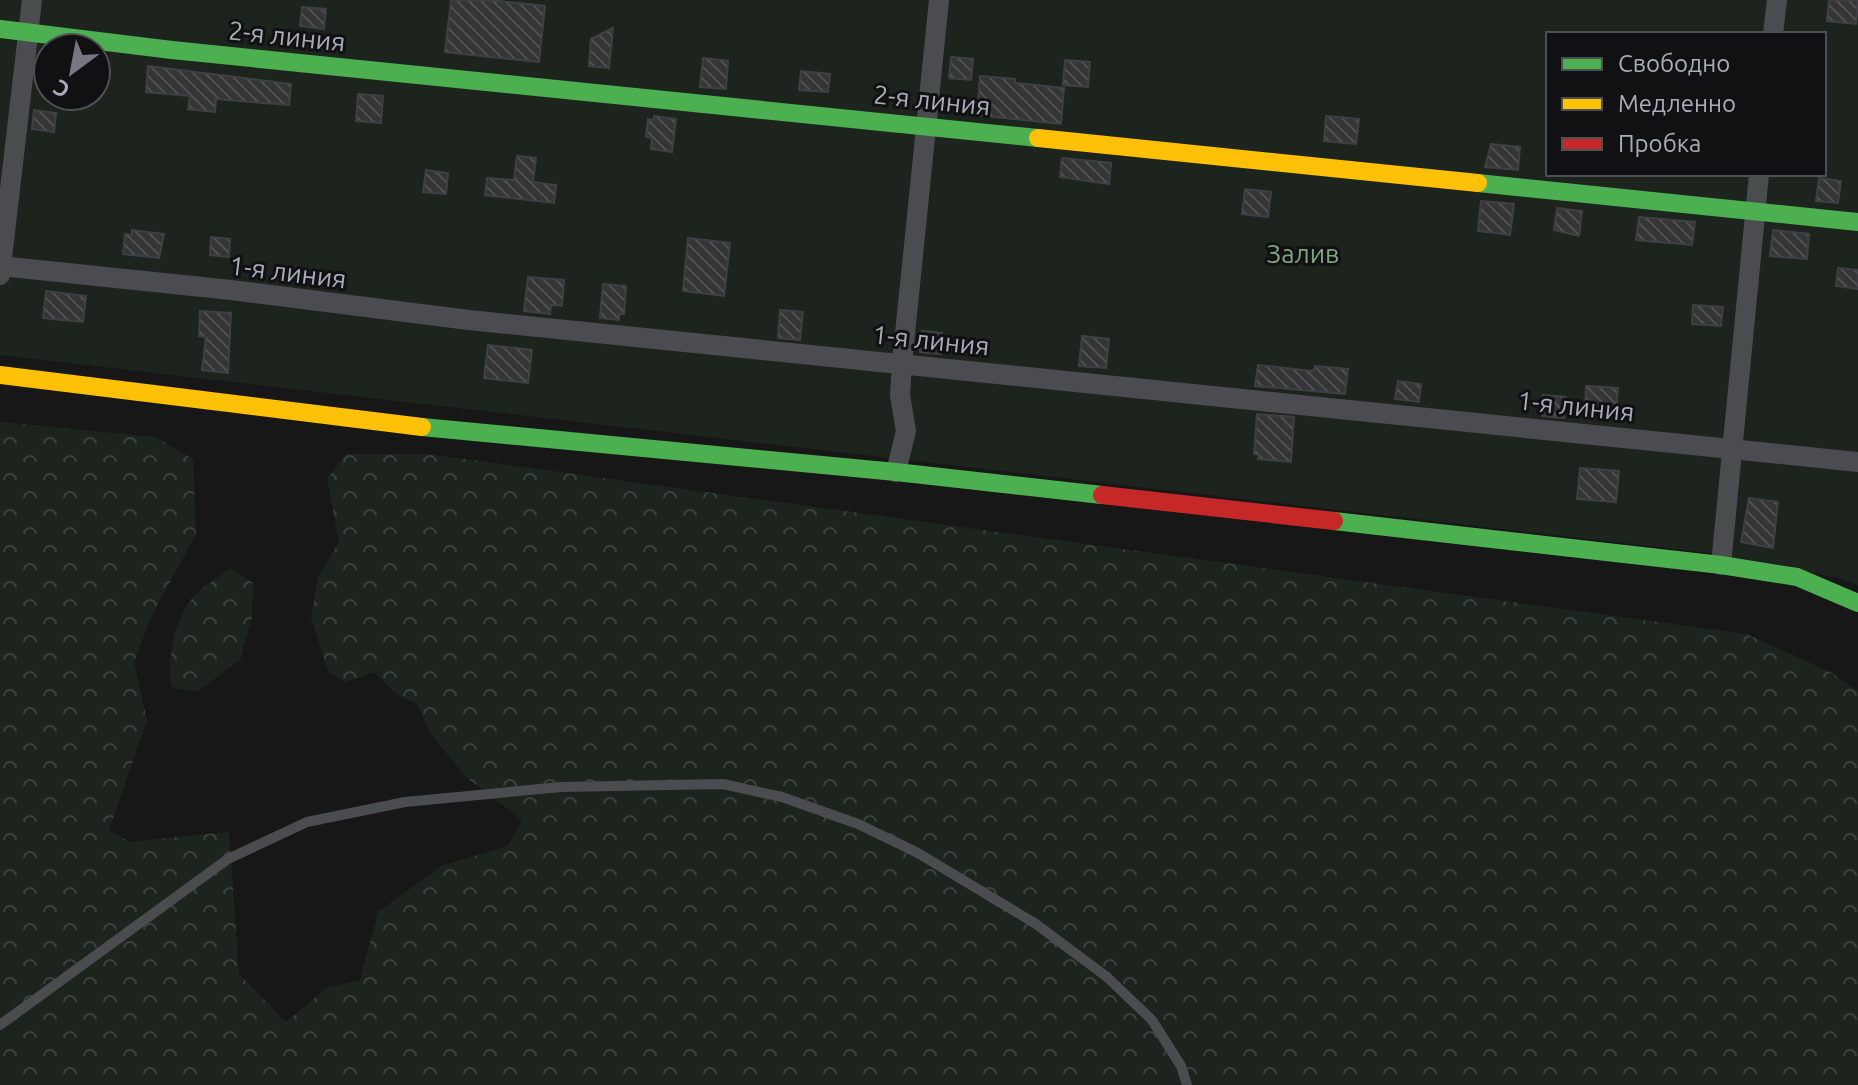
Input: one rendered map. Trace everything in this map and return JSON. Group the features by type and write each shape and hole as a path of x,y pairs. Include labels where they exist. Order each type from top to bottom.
{"street":[{"path":"0,275 32,0"},
{"path":"896,472 906,431 900,395 902,363 939,0"},
{"path":"1773,32 1777,0"},
{"name":"2-я линия","path":"0,29 172,50 1858,222"},
{"path":"1721,565 1759,176"},
{"name":"1-я линия","path":"0,266 231,290 469,320 1858,462"},
{"path":"0,375 416,426 896,472 1721,565 1797,577 1858,603"}],"lane":[{"path":"0,1025 228,859 307,822 405,802 561,787 723,784 782,797 858,824 918,853 1036,924 1107,977 1152,1020 1181,1066 1187,1085"}],"green space":[{"name":"Залив","path":"0,0 1858,0 1858,585 1839,578 1710,553 0,355"},
{"path":"0,422 155,437 193,459 196,534 151,617 134,662 147,720 109,830 129,842 229,832 239,974 286,1022 327,988 360,980 378,912 441,866 508,846 522,820 466,777 431,734 417,704 395,693 374,672 345,682 328,671 311,617 318,577 339,542 327,479 346,454 427,454 1746,634 1832,673 1858,691 1858,1085 0,1085"},
{"path":"230,568 253,583 252,617 240,660 197,692 171,687 171,651 181,616 194,596"}],"building":[{"path":"451,0 489,0 545,6 539,62 445,52"},
{"path":"1829,0 1858,0 1856,24 1827,21"},
{"path":"302,7 326,9 324,29 300,26"},
{"path":"613,28 609,68 589,66 591,39"},
{"path":"951,57 973,59 971,80 949,78"},
{"path":"703,58 728,61 726,89 700,87"},
{"path":"1065,60 1090,62 1088,87 1063,85"},
{"path":"148,66 291,84 289,105 216,99 215,112 188,109 190,96 146,92"},
{"path":"801,71 830,74 828,92 799,90"},
{"path":"980,76 1064,88 1061,124 977,115"},
{"path":"358,94 383,96 381,123 356,121"},
{"path":"34,112 56,113 54,132 32,129"},
{"path":"654,116 676,119 672,152 651,149 652,138 646,137 648,119 654,120"},
{"path":"1326,116 1359,119 1356,144 1324,141"},
{"path":"1491,144 1520,147 1518,170 1485,167"},
{"path":"517,156 536,158 533,182 556,185 554,203 485,195 487,178 514,180"},
{"path":"1062,158 1111,163 1109,184 1060,177"},
{"path":"426,170 448,173 446,194 423,192"},
{"path":"1819,178 1841,181 1838,203 1816,201"},
{"path":"1245,189 1271,192 1268,217 1242,214"},
{"path":"1481,201 1514,204 1510,235 1478,231"},
{"path":"1557,208 1582,211 1579,236 1554,230"},
{"path":"1639,217 1695,222 1692,245 1636,240"},
{"path":"132,230 164,234 159,258 123,254 125,234 132,235"},
{"path":"1773,230 1809,234 1807,259 1770,256"},
{"path":"211,237 230,239 229,257 210,255"},
{"path":"688,238 730,243 724,296 683,291"},
{"path":"1838,268 1858,270 1858,289 1836,286"},
{"path":"528,277 564,280 562,306 551,305 550,314 524,311"},
{"path":"603,284 626,286 624,314 619,314 619,320 600,318"},
{"path":"46,291 86,296 83,322 43,318"},
{"path":"1693,305 1723,307 1721,326 1692,324"},
{"path":"780,310 803,312 800,340 778,338"},
{"path":"200,311 231,313 228,373 202,370 206,337 199,336"},
{"path":"922,331 942,333 941,354 920,352"},
{"path":"1082,336 1109,339 1106,368 1079,366"},
{"path":"488,345 532,350 528,383 484,378"},
{"path":"1258,365 1311,371 1315,366 1348,369 1345,394 1255,386"},
{"path":"1398,381 1421,384 1419,402 1395,399"},
{"path":"1586,386 1618,388 1616,415 1585,412"},
{"path":"1543,395 1566,397 1564,418 1542,416"},
{"path":"1257,414 1294,417 1291,462 1258,459 1259,455 1254,454"},
{"path":"1580,468 1619,471 1616,502 1577,499"},
{"path":"1749,498 1778,502 1773,548 1741,542"}],"traffic: fast":[{"path":"0,29 172,50 1038,138"},
{"path":"1478,183 1858,222"},
{"path":"422,427 1102,495"},
{"path":"1334,521 1721,565 1797,577 1858,603"}],"traffic: slow":[{"path":"1038,138 1478,183"},
{"path":"0,375 422,427"}],"traffic: jam":[{"path":"1102,495 1334,521"}]}
